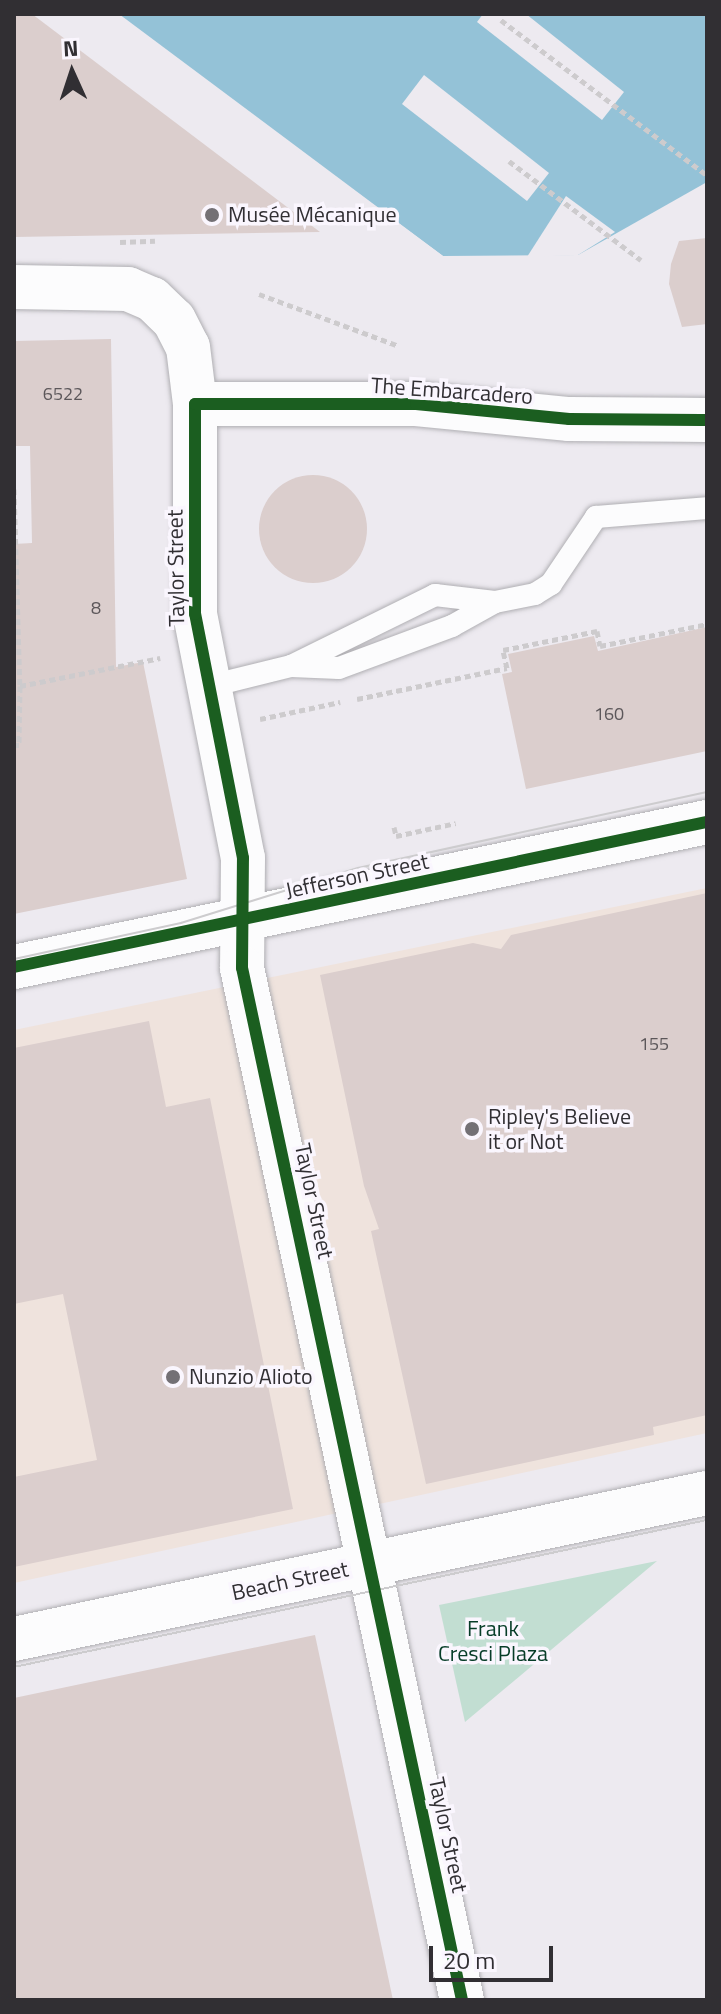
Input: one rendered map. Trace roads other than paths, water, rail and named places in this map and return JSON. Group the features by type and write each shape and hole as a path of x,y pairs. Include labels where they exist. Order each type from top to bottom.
{"street":[{"path":"14,287 106,286 152,299 174,320 188,347 195,404"},
{"name":"The Embarcadero","path":"195,404 416,404 569,419 707,420"},
{"name":"Taylor Street","path":"195,404 202,669 243,858 242,968 462,2000"},
{"name":"Jefferson Street","path":"14,967 707,822"},
{"name":"Beach Street","path":"14,1639 707,1493"}],"lane":[{"path":"291,666 435,595 495,602 523,598 551,584 596,517 707,508"},
{"path":"202,669 339,668 452,626 495,602"}],"water":[{"path":"119,14 707,14 707,182 578,255 443,256"}],"tram line":[{"path":"14,959 181,923 358,868 707,792"},
{"path":"14,1667 707,1520"}],"place":[{"name":"Musée Mécanique","path":"212,215"},
{"name":"Ripley's Believe it or Not","path":"472,1129"},
{"name":"Nunzio Alioto","path":"173,1377"}],"park label":[{"name":"Frank Cresci Plaza","path":"493,1640"}]}
